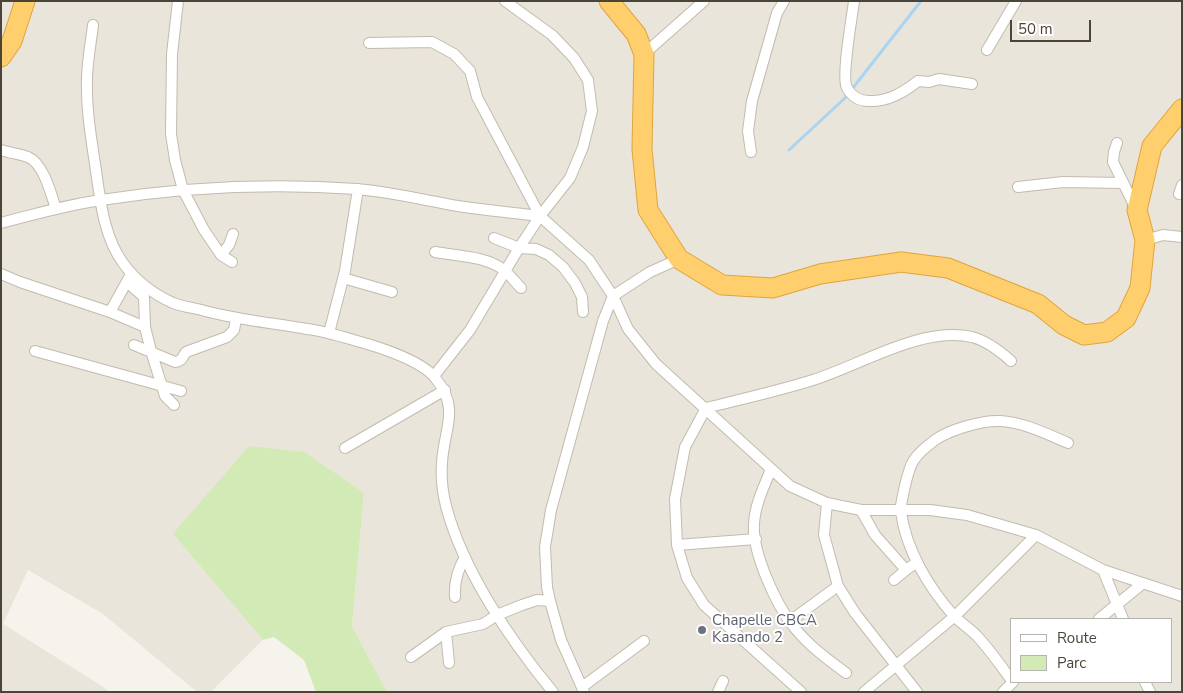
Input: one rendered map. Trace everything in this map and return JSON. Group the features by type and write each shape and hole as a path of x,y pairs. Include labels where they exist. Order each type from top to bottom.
{"highway":[{"path":"1,57 12,42 26,1"},
{"path":"609,1 636,34 644,54 642,148 648,210 679,258 722,285 773,288 820,274 901,262 948,268 1038,304 1064,325 1084,335 1107,332 1126,318 1140,288 1146,240 1137,210 1152,146 1182,109"}],"street":[{"path":"178,1 172,54 171,134 175,160 183,190 204,230 221,255 232,262"},
{"path":"434,376 470,330 540,216 570,178 583,147 592,111 588,80 574,58 552,35 505,1"},
{"path":"644,54 704,1"},
{"path":"750,152 748,131 752,101 777,13 784,1"},
{"path":"854,1 845,72 850,91 861,101 876,102 893,96 918,81 929,82 939,79 972,84"},
{"path":"987,50 1016,1"},
{"path":"93,24 87,81 89,126 109,238 129,278 144,297 145,327 151,351 165,396 174,405"},
{"path":"368,43 432,42 454,54 470,71 477,97 540,216 589,260 613,296 628,329 656,364 790,486 827,503 861,510 930,510 967,515 1036,535 1103,570 1182,596"},
{"path":"1117,143 1113,162 1137,210"},
{"path":"1,150 30,158 36,163 46,180 56,209"},
{"path":"1018,187 1063,182 1123,183"},
{"path":"1,223 101,200 183,190 275,187 358,189 458,206 540,216"},
{"path":"329,333 343,278 358,189"},
{"path":"221,255 229,245 233,234"},
{"path":"1146,240 1163,236 1182,237"},
{"path":"494,238 519,248 536,250 549,255 563,267 575,282 582,297 583,312"},
{"path":"435,252 480,259 498,266 506,271 520,288"},
{"path":"644,641 583,690 561,640 550,601 547,588 546,547 551,510 603,321 613,296 650,272 679,258"},
{"path":"1,274 110,312 145,327"},
{"path":"110,312 129,278"},
{"path":"129,278 174,303 236,319 329,333 369,344 423,366 434,376 445,390 450,404 447,438 442,464 445,504 454,529 465,556 497,615 553,692"},
{"path":"343,278 392,292"},
{"path":"134,345 179,362 183,359 186,352 227,337 234,330 236,319"},
{"path":"801,692 704,606 687,578 677,545 675,499 685,447 706,408 814,380 889,349 937,336 973,338 992,345 1011,361"},
{"path":"35,351 181,391"},
{"path":"345,448 445,390"},
{"path":"1010,679 982,643 935,593 921,572 909,542 900,511 909,466 919,453 945,433 966,426 999,421 1032,428 1068,443"},
{"path":"771,469 757,502 754,525 757,553 765,575 793,626 819,652 846,673"},
{"path":"827,503 824,535 838,586 855,613 917,692"},
{"path":"861,510 875,535 906,570"},
{"path":"864,692 955,616 1036,535"},
{"path":"677,545 756,539"},
{"path":"455,597 459,568 465,556"},
{"path":"894,580 917,562"},
{"path":"1103,570 1123,618"},
{"path":"1100,618 1118,606 1142,584"},
{"path":"790,621 838,586"},
{"path":"411,657 446,632 483,624 497,615 538,600 550,601"},
{"path":"446,632 449,663"},
{"path":"718,692 723,681"},
{"path":"1002,692 1011,683"}],"shaded area":[{"path":"1,1 1182,1 1182,692 387,692 352,626 364,493 173,534 263,640 211,692 197,692 103,614 28,570 3,624 105,688 108,692 1,692"}],"green space":[{"path":"249,446 304,452 364,493 352,626 387,692 316,692 304,660 274,637 263,640 173,534"}],"waterway":[{"path":"789,150 845,98 921,1"}],"place":[{"name":"Chapelle CBCA Kasando 2","path":"702,630"}]}
